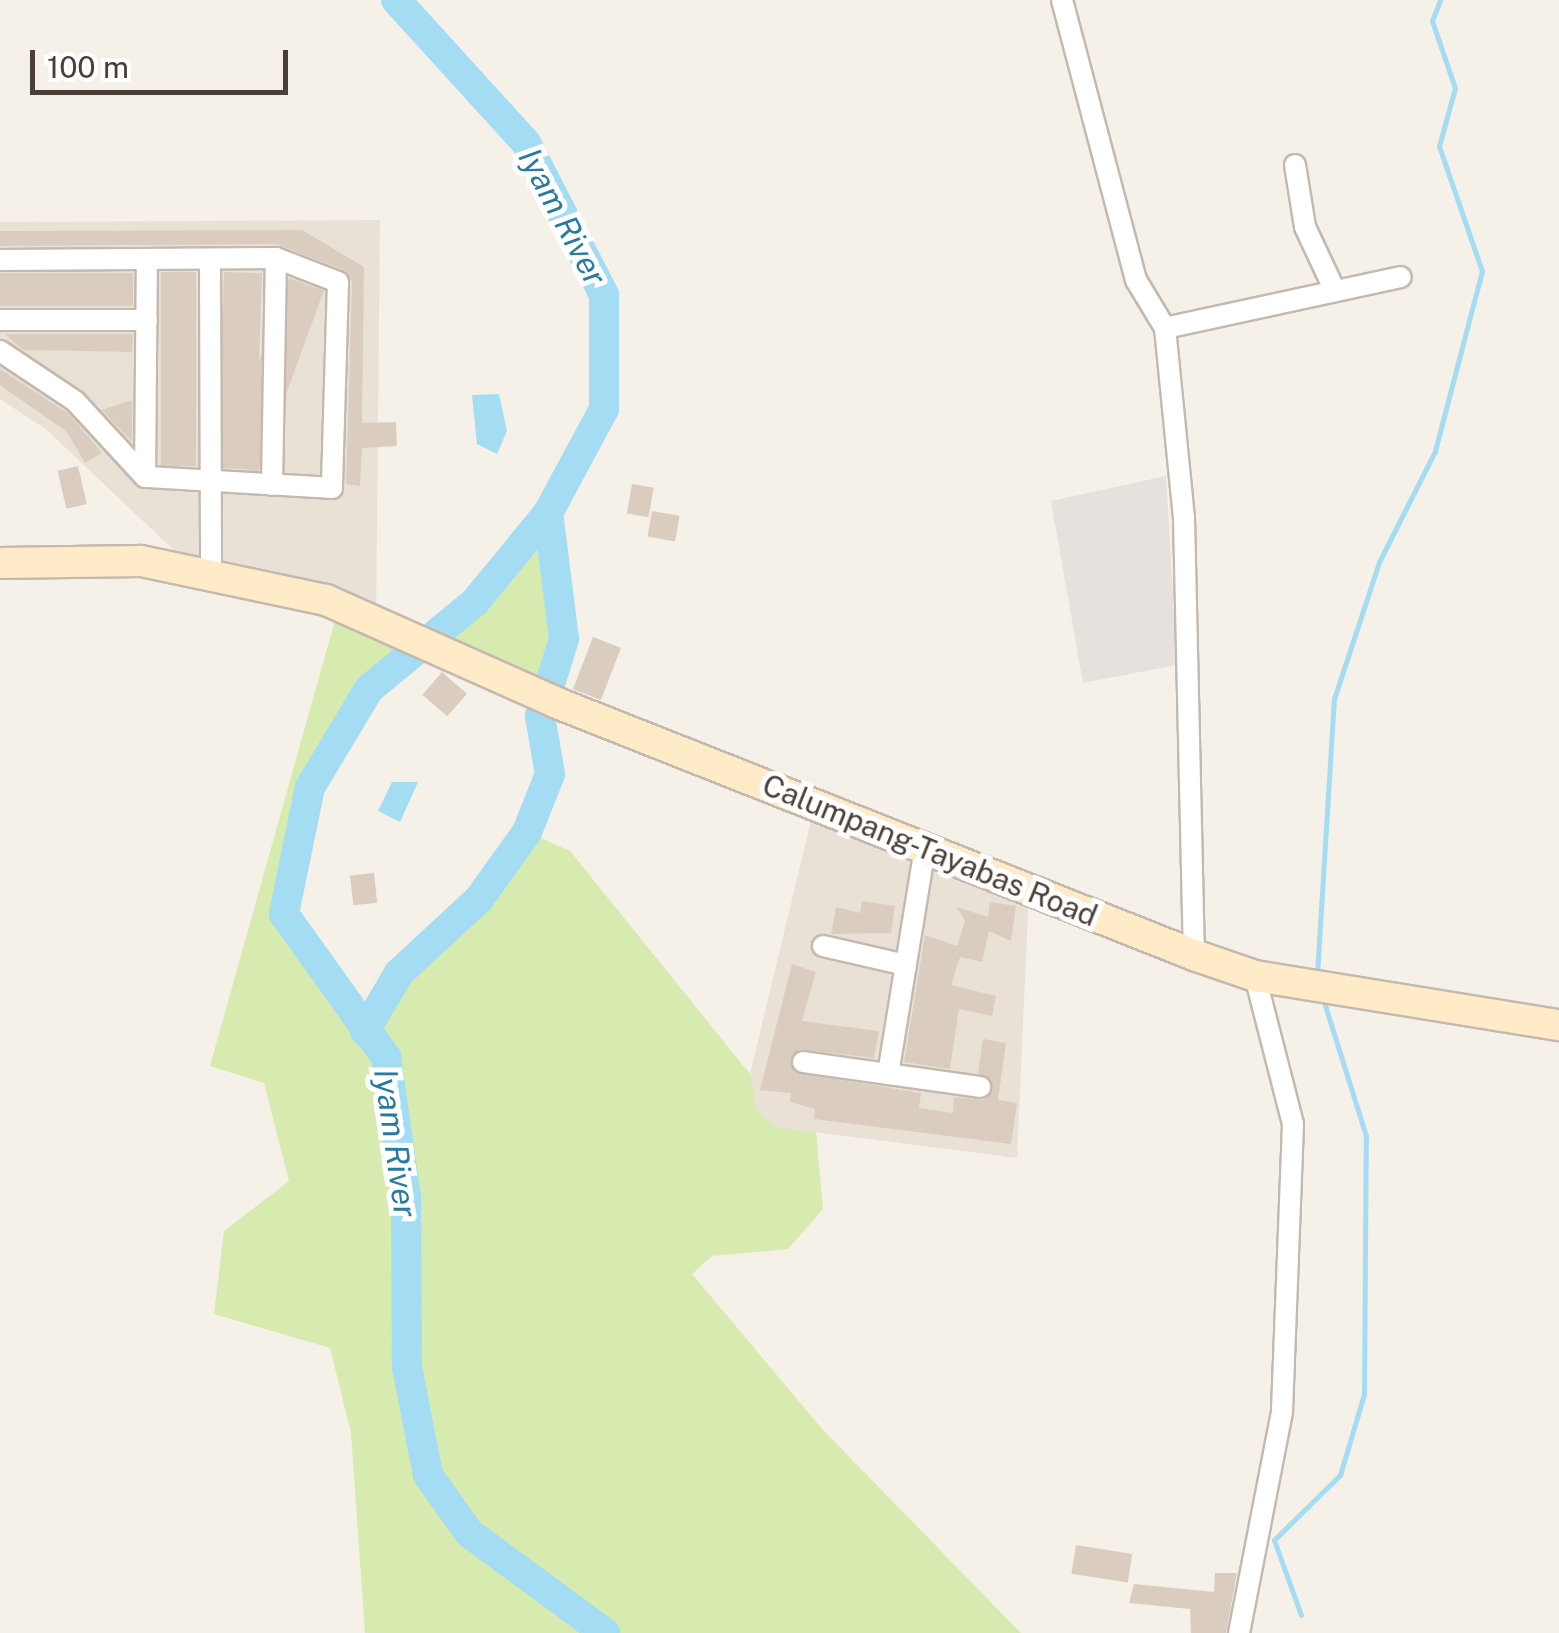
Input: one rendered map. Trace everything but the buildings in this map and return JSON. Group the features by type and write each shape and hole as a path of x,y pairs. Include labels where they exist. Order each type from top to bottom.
{"main road":[{"path":"0,564 210,570"},
{"name":"Calumpang-Tayabas Road","path":"210,570 326,600 558,703 1255,976 1559,1025"}],"street":[{"path":"1062,0 1136,280 1165,328 1184,518 1194,955"},
{"path":"1294,165 1305,226 1334,291"},
{"path":"272,485 276,258"},
{"path":"0,260 276,258 338,282 332,488 145,476 75,401 0,351"},
{"path":"210,259 206,482 210,570"},
{"path":"145,476 147,260"},
{"path":"1165,328 1400,277"},
{"path":"0,320 147,320"},
{"path":"888,1074 924,847"},
{"path":"823,946 906,965"},
{"path":"1239,1633 1282,1411 1294,1124 1255,976"},
{"path":"803,1062 980,1087"}],"shaded area":[{"path":"380,220 376,624 184,560 47,430 0,399 0,222"},
{"path":"1166,476 1177,665 1083,683 1051,501"},
{"path":"815,804 1029,889 1017,1158 776,1127 757,1111 750,1074"}],"green space":[{"path":"548,513 564,639 551,702 422,645 369,689 310,787 284,914 365,1031 399,973 479,899 527,832 570,851 750,1074 757,1111 776,1127 816,1132 823,1209 788,1249 712,1256 692,1274 822,1429 1021,1633 365,1633 351,1433 330,1348 214,1314 224,1231 289,1181 264,1083 210,1066 339,606 423,645 475,602"}],"water":[{"path":"499,394 507,431 497,454 477,444 472,395"},
{"path":"392,782 418,782 400,822 378,811"}],"waterway":[{"name":"Iyam River","path":"396,0 526,143 604,295 604,409 548,513 475,602 369,689 310,787 284,914 386,1057 406,1197 407,1367 428,1475 469,1533 605,1633"},
{"path":"1317,975 1334,699 1379,562 1435,451 1482,271 1439,146 1455,88 1432,21 1440,0"},
{"path":"365,1031 399,973 479,899 527,832 550,774 540,716 564,639 548,513"},
{"path":"1301,1615 1274,1540 1340,1475 1364,1394 1366,1136 1322,996"}]}
